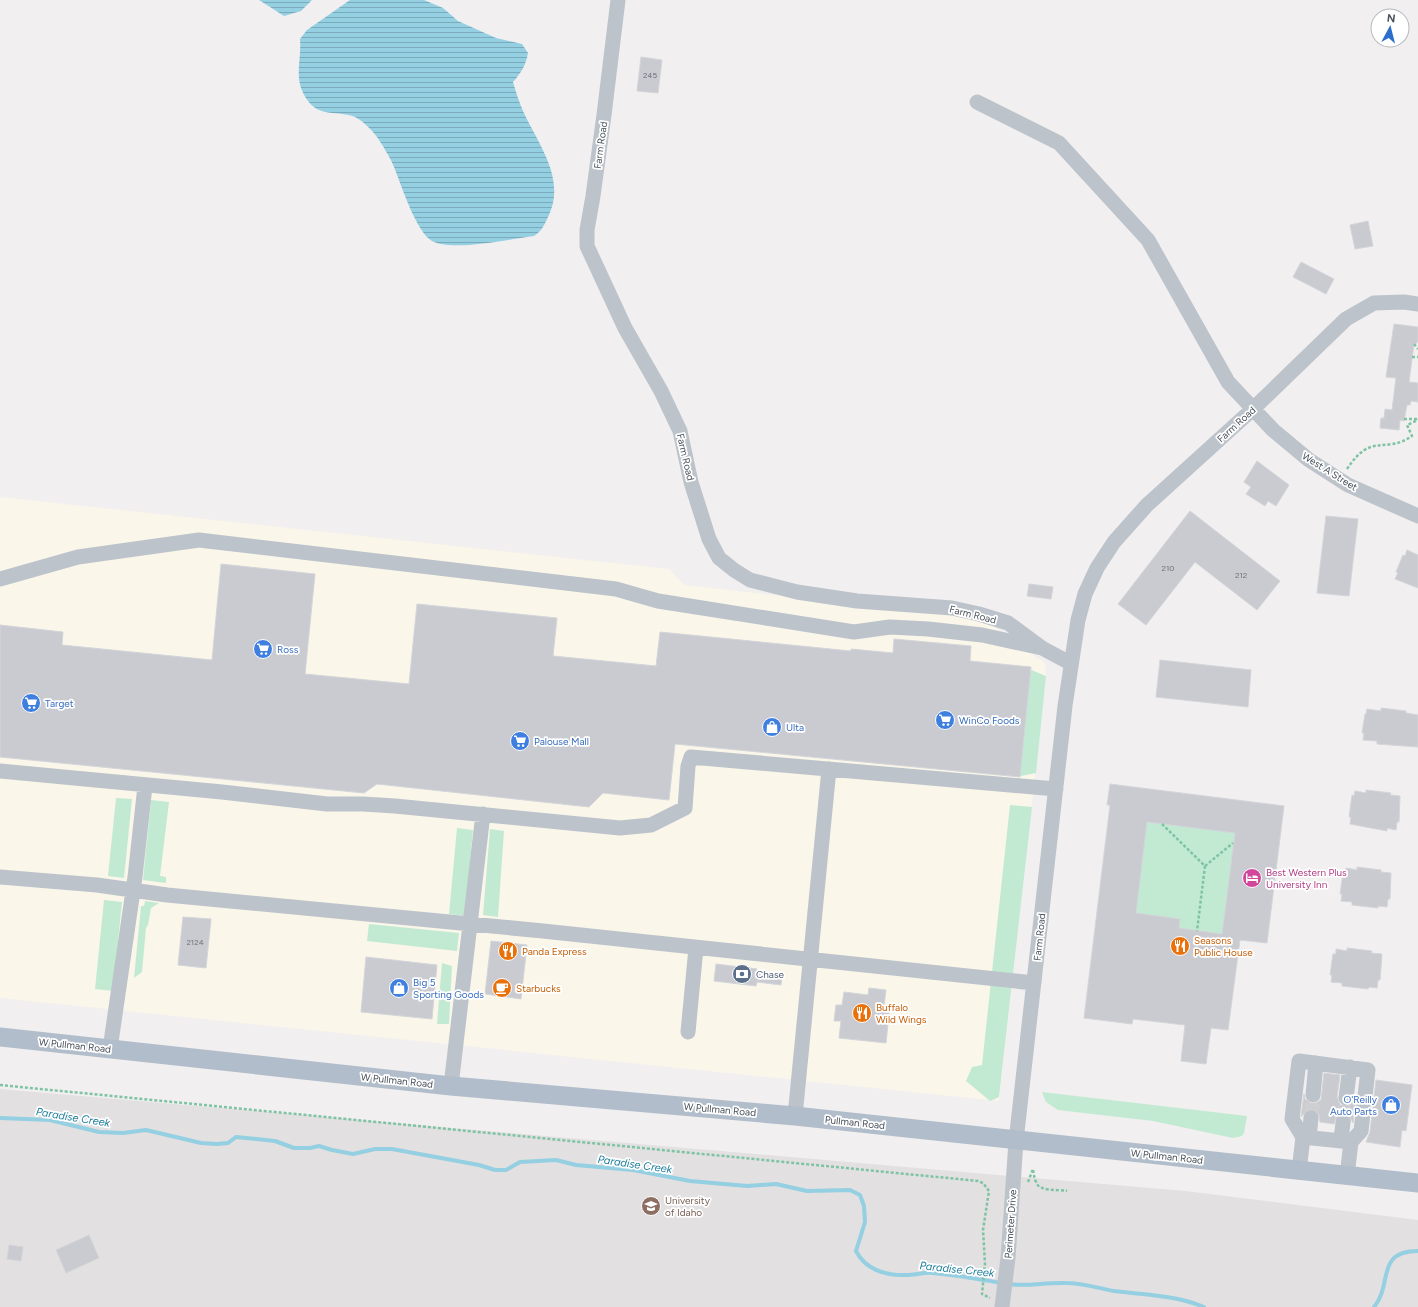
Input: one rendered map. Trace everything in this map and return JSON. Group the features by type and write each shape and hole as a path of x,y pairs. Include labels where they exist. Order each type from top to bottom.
{"main road":[{"name":"W Pullman Road","path":"0,1037 451,1086 795,1116"},
{"name":"Pullman Road","path":"795,1116 915,1129"},
{"name":"W Pullman Road","path":"915,1129 1418,1184"}],"street":[{"name":"Farm Road","path":"618,0 594,196 587,230 587,246 625,328 661,391 680,431 691,482 709,539 719,558 750,580 797,592 857,601 952,608 980,614 1008,623 1042,648 1070,663"},
{"name":"West A Street","path":"977,102 1059,143 1148,240 1228,382 1273,430 1309,460 1348,485 1418,516"},
{"name":"Farm Road","path":"1016,1141 1070,663 1078,620 1085,594 1097,568 1114,542 1147,505 1254,408 1346,319 1374,302 1404,302 1418,304"},
{"path":"0,579 78,557 199,540 616,589 658,601 854,632 890,627 928,629 982,635 1042,648"},
{"path":"0,771 327,804 363,804 483,814 620,828 651,825 685,808 688,766 691,757 1056,789"},
{"path":"795,1116 829,769"},
{"path":"110,1049 133,891 145,786"},
{"path":"451,1086 483,814"},
{"path":"0,877 97,885 133,891 1034,983"},
{"path":"688,1032 696,948"},
{"path":"1299,1061 1350,1067 1368,1070 1361,1131 1346,1142 1306,1138 1292,1119 1299,1061"},
{"path":"1313,1095 1316,1063"},
{"path":"1346,1098 1350,1067"},
{"path":"1299,1170 1311,1118"},
{"path":"1343,1122 1346,1142 1347,1176"},
{"name":"Perimeter Drive","path":"1002,1305 1008,1258 1016,1141"}],"path":[{"path":"1414,344 1418,349"},
{"path":"1412,357 1418,358"},
{"path":"1404,419 1418,419"},
{"path":"1340,466 1347,470 1354,459 1368,447 1381,444 1398,444 1412,436 1407,425 1418,419"},
{"path":"1162,824 1204,866"},
{"path":"1196,931 1204,866 1233,844"},
{"path":"0,1085 956,1178 983,1183 989,1191 983,1230 985,1264 982,1294 987,1296"},
{"path":"1033,1169 1035,1181 1038,1186 1043,1189 1068,1190"}],"shaded area":[{"name":"Palouse Mall","path":"0,497 669,569 684,585 983,619 1045,663 1046,676 999,1101 0,998"},
{"name":"University of Idaho","path":"0,1089 1185,1191 1418,1220 1418,1307 0,1307"}],"green space":[{"path":"1029,669 1046,676 1036,773 1016,777"},
{"path":"116,798 132,799 124,878 108,876"},
{"path":"151,800 169,802 160,876 166,877 166,883 143,880"},
{"path":"1010,805 1032,807 999,1097 990,1101 966,1081 972,1067 982,1065"},
{"path":"1147,822 1235,833 1222,934 1179,928 1180,919 1136,913"},
{"path":"457,828 473,830 465,916 449,914"},
{"path":"490,829 504,831 498,917 483,915"},
{"path":"104,900 122,902 113,991 95,989"},
{"path":"145,901 159,903 151,908 148,925 146,928 142,972 134,978 141,906 144,906"},
{"path":"369,924 459,933 457,951 367,941"},
{"path":"442,963 452,966 449,1024 437,1024"},
{"path":"1042,1092 1247,1116 1244,1133 1242,1136 1233,1138 1153,1121 1058,1110 1046,1102"}],"water":[{"path":"259,0 312,0 301,11 284,16"},
{"path":"350,0 424,0 443,8 458,21 496,38 522,44 528,53 523,69 513,82 523,111 543,149 548,162 554,189 553,203 548,217 537,234 534,236 496,242 466,245 441,244 432,241 420,228 394,167 382,144 373,131 355,117 318,110 308,101 303,93 299,78 300,39 307,30"}],"building":[{"path":"641,57 662,60 658,93 637,91"},
{"path":"1368,221 1373,246 1355,249 1350,225"},
{"path":"1301,262 1334,279 1326,294 1293,277"},
{"path":"1394,324 1418,327 1418,341 1414,344 1409,382 1418,383 1418,402 1411,401 1410,405 1407,405 1404,421 1400,420 1399,430 1380,428 1381,418 1384,418 1385,409 1392,410 1396,378 1386,377"},
{"path":"1257,461 1289,485 1276,506 1268,501 1265,506 1246,494 1251,487 1244,482"},
{"path":"1190,511 1280,581 1257,610 1195,562 1146,625 1118,604"},
{"path":"1326,516 1358,519 1349,596 1317,593"},
{"path":"1407,550 1418,555 1418,588 1395,579 1398,573 1396,572 1403,555 1405,556"},
{"path":"221,564 315,574 305,674 409,684 417,604 557,618 553,656 656,666 660,632 851,651 851,649 893,653 894,639 971,646 970,661 1031,667 1020,777 675,744 669,800 603,793 589,807 377,784 364,793 0,757 0,625 63,632 62,645 212,660"},
{"path":"1029,584 1053,587 1051,599 1027,596"},
{"path":"1160,660 1251,670 1248,707 1156,697"},
{"path":"1381,708 1406,711 1406,713 1418,715 1418,747 1377,744 1377,741 1363,740 1364,733 1362,733 1367,709 1381,711"},
{"name":"Best Western Plus University Inn","path":"1110,784 1284,806 1267,943 1240,940 1228,1030 1211,1028 1206,1064 1181,1061 1185,1025 1133,1019 1132,1024 1084,1018 1110,805 1107,805","holes":["1147,822 1235,833 1222,934 1179,928 1180,919 1136,913"]},
{"path":"1366,790 1391,793 1390,795 1400,796 1399,822 1397,822 1396,830 1387,828 1387,831 1350,824 1351,817 1349,817 1352,795 1354,796 1355,791 1366,793"},
{"path":"1357,867 1381,870 1381,872 1391,873 1390,899 1388,899 1387,907 1378,906 1378,908 1352,905 1352,902 1341,901 1342,894 1340,894 1343,873 1345,873 1346,868 1357,870"},
{"path":"183,917 211,919 206,968 178,965"},
{"path":"491,941 527,945 521,999 485,994"},
{"path":"1347,948 1372,951 1371,953 1382,954 1380,980 1378,980 1377,988 1369,987 1368,989 1342,986 1342,983 1331,982 1332,975 1330,975 1333,954 1336,954 1336,949 1347,951"},
{"name":"Big 5 Sporting Goods","path":"366,957 437,965 432,1019 361,1012"},
{"name":"Chase","path":"716,964 757,969 757,972 782,976 781,985 757,982 756,986 714,981"},
{"name":"Buffalo Wild Wings","path":"869,988 886,990 884,1006 890,1006 886,1043 839,1038 841,1021 834,1021 836,1005 842,1005 844,992 868,995"},
{"path":"1324,1073 1340,1075 1337,1097 1340,1105 1349,1106 1356,1099 1353,1123 1349,1115 1344,1113 1336,1116 1334,1124 1320,1122 1319,1114 1312,1109 1307,1110 1301,1117 1304,1094 1305,1099 1312,1104 1321,1100"},
{"name":"O'Reilly Auto Parts","path":"1376,1080 1412,1085 1406,1131 1402,1130 1400,1147 1366,1142 1370,1132"},
{"path":"89,1235 99,1258 66,1273 56,1250"},
{"path":"9,1245 23,1247 21,1261 7,1259"}],"waterway":[{"name":"Paradise Creek","path":"0,1118 50,1120 99,1132 123,1133 146,1130 201,1143 228,1143 236,1137 275,1141 294,1148 310,1148 319,1146 353,1154 375,1149 392,1149 479,1165 495,1170 506,1170 520,1162 556,1160 576,1165 633,1170 690,1181 747,1186 776,1184 807,1191 850,1190 860,1195 864,1206 865,1222 856,1251 870,1267 883,1273 898,1275 933,1273 1001,1283"},
{"name":"Paradise Creek","path":"1374,1307 1380,1298 1390,1263 1396,1257 1405,1253 1418,1251"},
{"name":"Paradise Creek","path":"1008,1284 1022,1285 1072,1283 1114,1291 1171,1298 1204,1307"}],"tunnel":[{"path":"1311,1118 1313,1095"},
{"path":"1343,1122 1346,1098"}],"place":[{"name":"Ross","path":"263,649"},
{"name":"Target","path":"31,703"},
{"name":"WinCo Foods","path":"945,720"},
{"name":"Ulta","path":"772,727"},
{"name":"Palouse Mall","path":"520,741"},
{"name":"Best Western Plus University Inn","path":"1252,878"},
{"name":"Seasons Public House","path":"1180,946"},
{"name":"Panda Express","path":"508,951"},
{"name":"Chase","path":"742,974"},
{"name":"Big 5 Sporting Goods","path":"399,988"},
{"name":"Starbucks","path":"502,988"},
{"name":"Buffalo Wild Wings","path":"862,1013"},
{"name":"O'Reilly Auto Parts","path":"1391,1105"},
{"name":"University of Idaho","path":"651,1206"}]}
